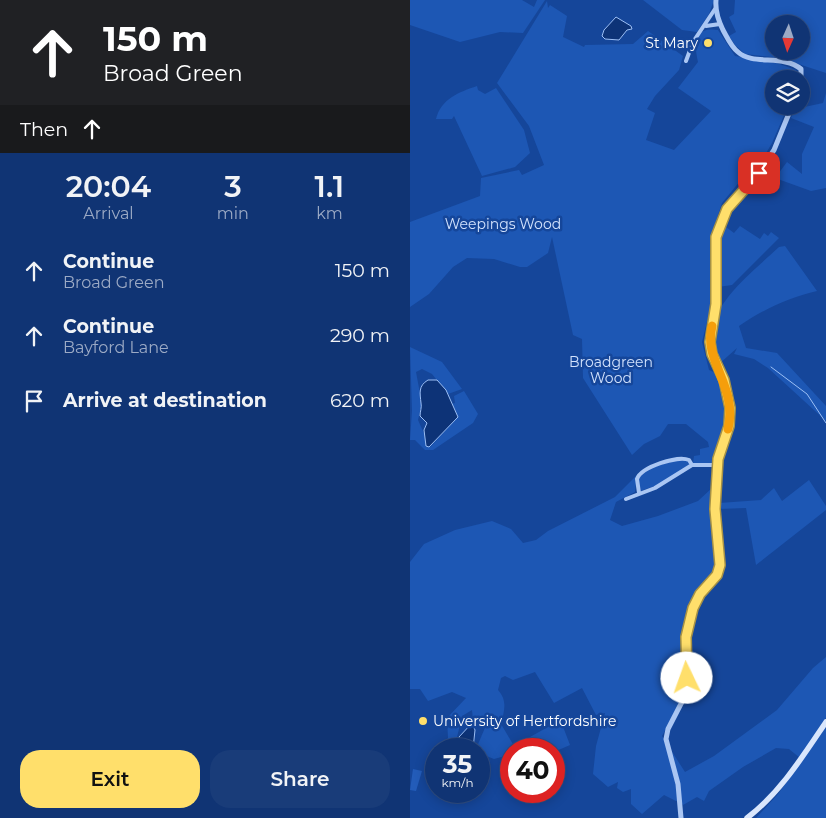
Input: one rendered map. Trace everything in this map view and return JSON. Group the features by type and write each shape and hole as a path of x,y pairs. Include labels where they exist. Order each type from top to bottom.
{"main road":[{"path":"747,818 764,804 783,782 826,722"}],"street":[{"path":"686,61 693,42 706,26 715,9 716,0"},
{"path":"715,9 720,24 739,53 747,57 792,64 801,70"},
{"path":"706,26 720,24"},
{"path":"681,818 678,784 666,739 668,729 685,696 686,637 695,603 716,578 720,568 715,524 718,465 722,444 729,426 730,408 724,380 712,354 710,342 716,304 716,237 727,209 751,184 774,150 788,115"},
{"path":"639,494 637,479 644,469 682,458 689,460 692,466"},
{"path":"626,499 655,488 692,466 718,465"}],"green space":[{"path":"410,0 522,0 534,7 537,0 545,0 523,33 500,32 460,42 410,25"},
{"path":"643,0 714,0 709,14 697,32 682,30"},
{"path":"735,0 826,0 826,73 786,60 810,60 810,15 765,15 765,56 745,54 735,45 729,36 736,32 729,17 734,14"},
{"path":"547,1 548,8 550,5 567,16 563,37 584,47 585,45 633,44 648,31 683,56 679,70 655,96 647,109 655,113 646,140 674,150 711,111 678,88 698,62 696,43 697,38 704,31 718,30 735,56 777,63 796,70 765,70 765,115 784,115 762,160 745,175 722,203 712,233 712,302 702,342 709,370 718,376 724,386 726,398 726,412 715,463 693,463 694,456 700,455 700,449 709,447 708,442 686,424 668,424 660,436 644,444 632,455 583,378 582,339 573,335 552,237 548,253 527,267 520,267 494,259 467,258 453,267 429,294 410,307 410,222 480,196 481,178 519,170 522,175 544,165 529,126 497,83"},
{"path":"477,86 478,90 485,94 496,88 524,130 530,153 515,167 482,176 454,116 452,119 436,119 438,112 446,101 457,94"},
{"path":"826,93 826,188 811,191 775,178 787,162 802,174 802,154 814,127 791,118 792,115 810,115 810,106 823,103"},
{"path":"722,224 734,233 740,226 760,239 764,233 768,236 771,232 779,238 732,285 718,287 718,240"},
{"path":"785,246 817,291 776,305 739,326 746,348 777,353 826,406 826,421 768,368 754,359 734,354 737,348 719,364 712,342 712,328 724,302 746,277 779,247"},
{"path":"410,347 442,362 462,389 448,394 432,374 422,369 416,372 422,404 418,420 430,447 458,417 452,404 455,403 454,396 464,391 478,414 473,423 433,450 425,450 415,440 410,440 412,411"},
{"path":"678,460 687,460 690,464 658,485 640,491 638,479 649,468"},
{"path":"637,475 635,492 616,502 610,520 622,526 658,516 698,501 712,488 712,522 719,567 697,594 685,622 682,700 662,736 685,772 714,756 777,710 813,668 826,657 826,718 800,758 789,749 776,748 743,767 709,791 704,801 697,797 683,805 680,800 676,801 664,795 642,814 631,804 631,789 623,792 617,788 618,782 608,787 593,774 596,746 605,713 596,715 582,688 554,703 535,672 513,680 505,676 501,678 498,690 503,698 504,706 501,724 509,738 500,738 500,757 494,759 490,757 490,738 481,738 487,723 473,720 472,710 462,716 456,738 448,738 447,718 466,698 452,692 428,701 420,689 410,689 410,562 424,544 455,530 492,521 511,529 523,543 536,540 548,531 615,497"},
{"path":"809,480 826,506 826,510 756,565 746,508 718,509 719,503 761,500 774,488 782,501"},
{"path":"555,723 562,724 570,745 565,747 565,738 528,738"},
{"path":"826,727 826,818 756,818 778,794"}],"shaded area":[{"path":"616,17 631,26 632,29 627,30 619,40 605,39 602,36 604,30"},
{"path":"428,380 437,380 446,390 458,417 429,447 426,446 424,430 427,423 420,416 420,390"},
{"path":"472,723 475,730 474,738 459,737"}],"building":[{"path":"413,769 422,771 416,791 410,790"}],"waterway":[{"path":"771,367 807,394 826,423"}],"slow traffic":[{"path":"712,326 710,334 711,350 724,380 729,399 730,421 728,429"}],"place":[{"name":"St Mary","path":"708,43"},
{"name":"University of Hertfordshire","path":"423,721"}],"route":[{"path":"687,678 686,637 693,608 700,594 713,582 719,572 720,558 715,524 718,459 730,421 727,391 712,354 710,342 716,304 716,237 727,209 759,173"}],"park label":[{"name":"Weepings Wood","path":"503,224"},
{"name":"Broadgreen Wood","path":"611,370"}]}
